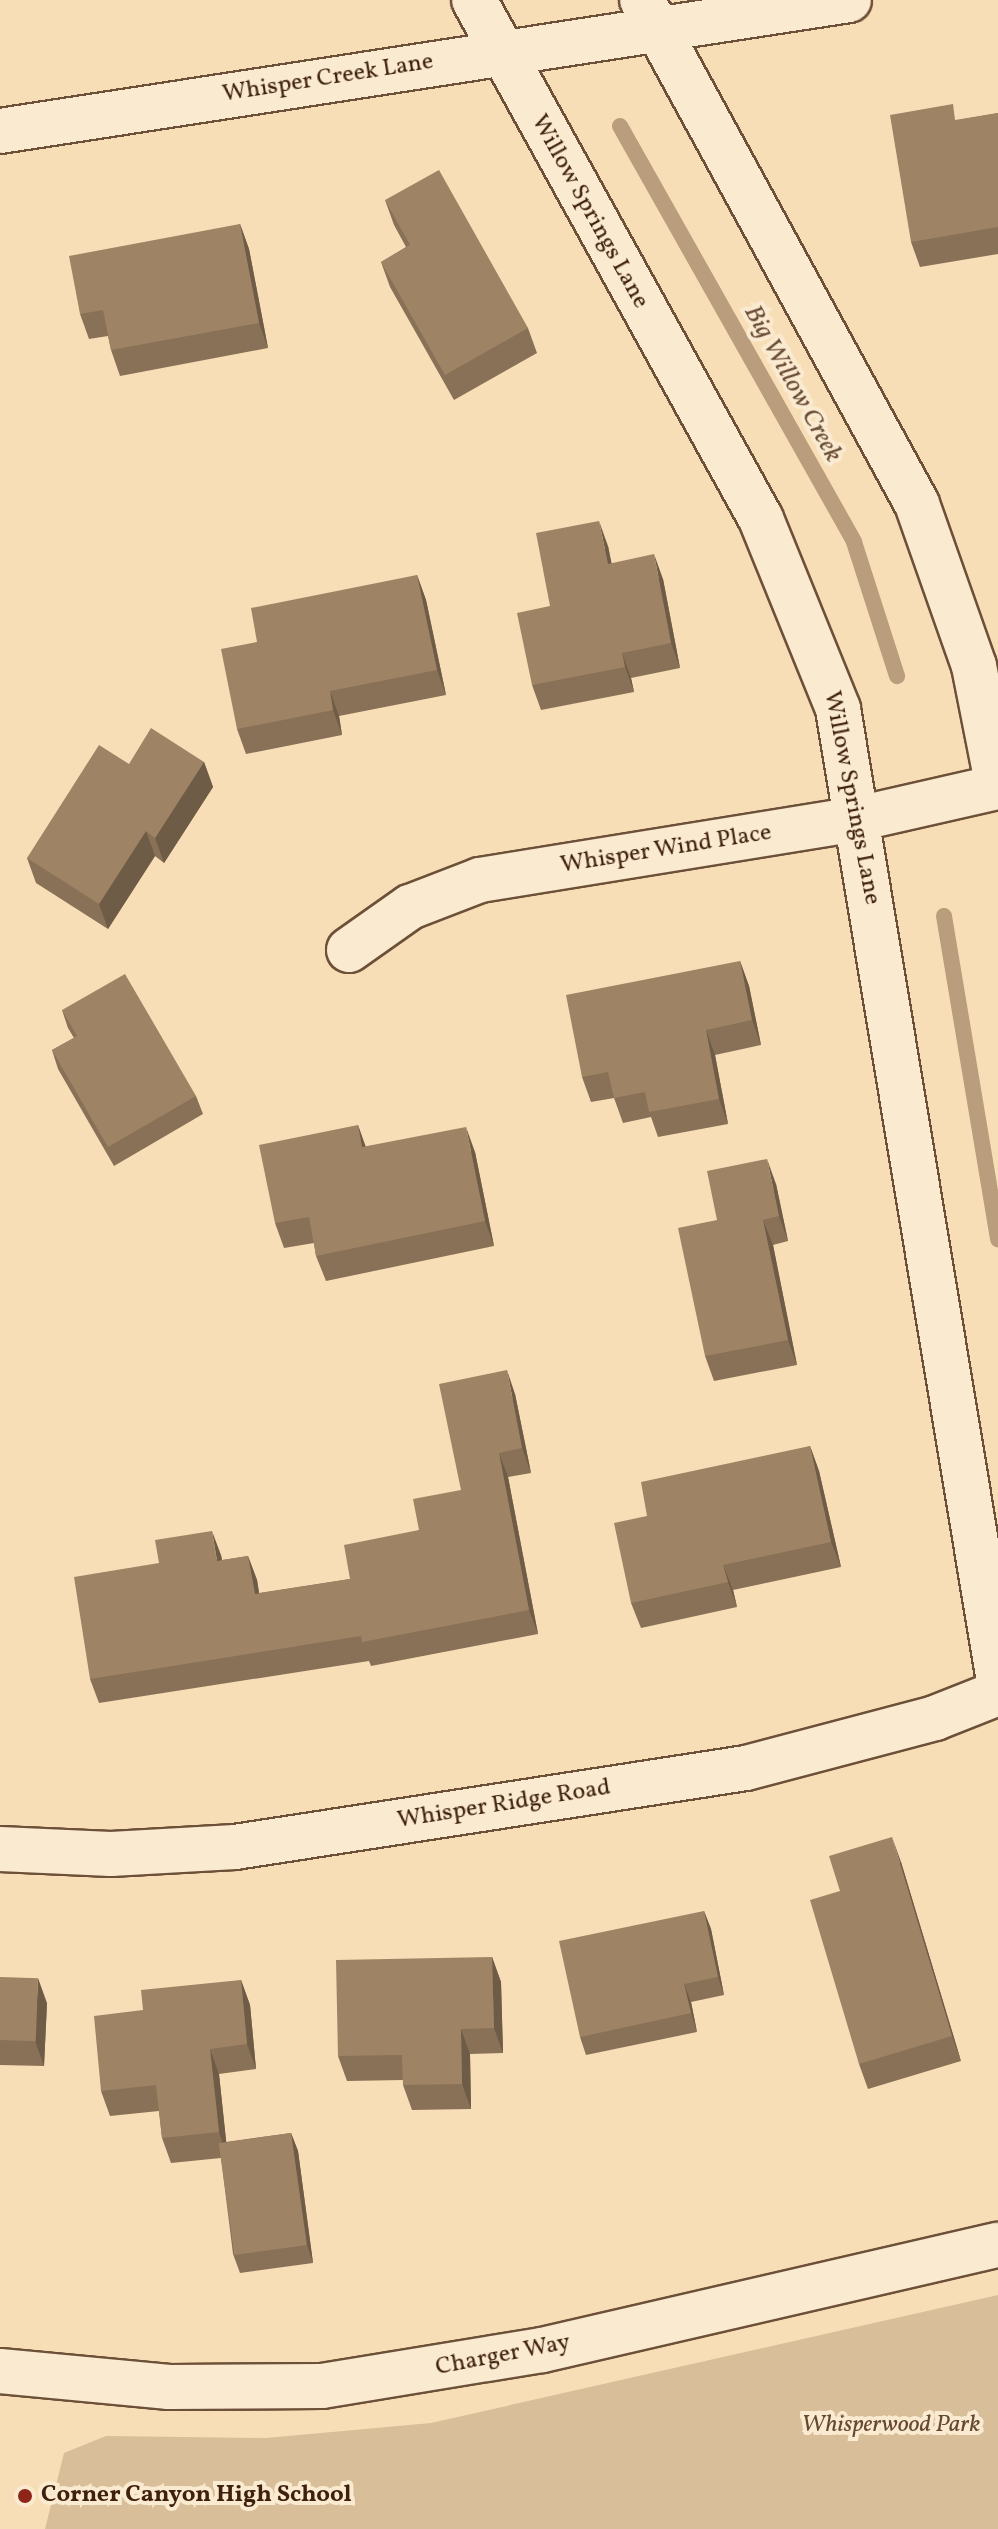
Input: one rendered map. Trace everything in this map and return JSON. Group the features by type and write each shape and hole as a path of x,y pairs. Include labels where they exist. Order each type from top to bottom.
{"street":[{"name":"Willow Springs Lane","path":"474,0 790,579 838,709 998,1675"},
{"name":"Whisper Creek Lane","path":"0,131 501,53 649,14 849,0"},
{"path":"649,14 917,504 974,666 998,787"},
{"name":"Whisper Wind Place","path":"349,950 410,907 480,880 857,819 998,787"},
{"name":"Whisper Ridge Road","path":"0,1849 111,1854 235,1847 746,1768 922,1722 998,1693"},
{"name":"Charger Way","path":"0,2371 169,2387 353,2382 542,2350 998,2245"}],"green space":[{"name":"Whisperwood Park","path":"998,2295 998,2529 45,2529 64,2453 106,2436 266,2438 431,2423"}],"building":[{"path":"953,104 955,120 998,113 998,227 911,242 890,115"},
{"path":"439,170 528,328 445,375 381,262 410,245 385,200"},
{"path":"240,224 259,323 111,350 103,310 80,314 69,256"},
{"path":"599,521 608,564 654,554 671,643 622,653 625,667 532,685 517,613 550,606 536,533"},
{"path":"417,575 437,670 330,691 333,710 237,729 221,649 257,642 251,608"},
{"path":"151,728 204,762 155,838 146,831 99,904 27,858 99,745 129,764"},
{"path":"740,961 752,1020 706,1030 719,1099 649,1112 645,1092 614,1098 608,1072 582,1077 566,995"},
{"path":"125,974 196,1096 108,1147 52,1050 77,1036 62,1010"},
{"path":"358,1125 362,1147 466,1127 485,1221 316,1256 309,1217 275,1223 259,1145"},
{"path":"767,1159 779,1216 763,1220 788,1340 705,1356 678,1228 717,1220 707,1171"},
{"path":"507,1370 522,1448 499,1453 529,1610 362,1642 361,1636 90,1679 74,1577 159,1563 155,1540 212,1531 217,1561 248,1556 255,1594 350,1579 344,1545 419,1530 413,1499 461,1490 439,1384"},
{"path":"810,1446 831,1542 723,1565 728,1582 631,1603 614,1523 647,1516 641,1482"},
{"path":"892,1837 952,2036 859,2064 810,1900 840,1891 829,1856"},
{"path":"704,1911 718,1977 684,1984 691,2013 580,2037 559,1941"},
{"path":"492,1957 494,2028 461,2029 462,2084 403,2085 402,2055 338,2056 336,1960"},
{"path":"0,1977 38,1978 36,2041 0,2040"},
{"path":"241,1980 247,2044 210,2049 219,2132 162,2138 156,2085 101,2091 94,2016 143,2010 141,1990"},
{"path":"291,2133 307,2245 234,2255 219,2143"}],"waterway":[{"name":"Big Willow Creek","path":"620,126 854,542 897,676"},
{"name":"Big Willow Creek","path":"944,916 998,1240"}],"place":[{"name":"Corner Canyon High School","path":"25,2496"}]}
